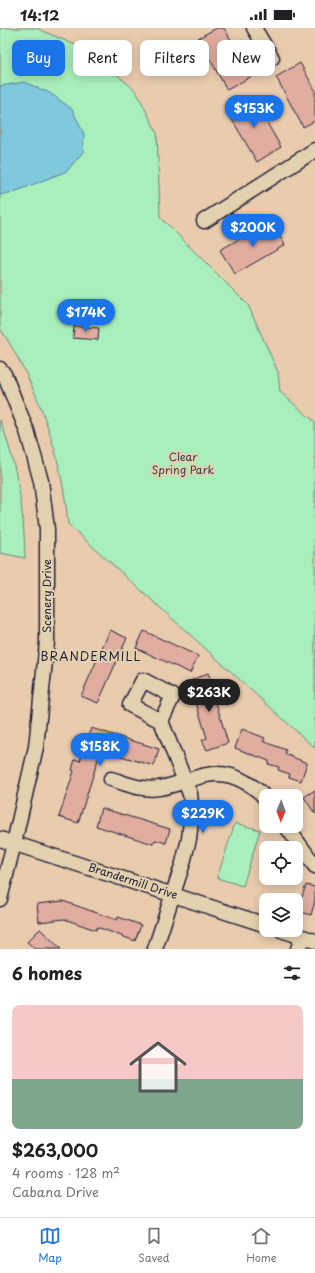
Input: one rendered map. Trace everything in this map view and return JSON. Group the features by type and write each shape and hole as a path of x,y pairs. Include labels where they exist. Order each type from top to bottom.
{"street":[{"path":"254,28 261,40"},
{"path":"204,221 315,150"},
{"name":"Scenery Drive","path":"0,369 4,374 27,431 40,481 47,529 47,642 36,746 0,899"},
{"path":"155,949 189,839 192,812 190,794 161,721"},
{"path":"111,779 141,788 158,789 184,782 198,776 220,773 240,779 259,791"},
{"path":"291,833 315,866"},
{"name":"Brandermill Drive","path":"0,839 259,923"},
{"path":"295,937 305,942"}],"green space":[{"name":"Clear Spring Park","path":"0,28 36,28 64,40 12,40 12,76 65,76 65,41 73,44 73,76 118,76 136,91 157,133 160,217 248,305 278,372 280,392 315,422 315,748 68,524 60,472 46,422 26,373 0,328"},
{"path":"0,420 15,471 21,505 25,558 0,553"},
{"path":"235,823 259,830 243,886 217,878"}],"water":[{"path":"24,82 50,93 72,109 84,134 83,152 67,171 14,192 0,195 0,86"}],"building":[{"path":"217,28 224,28 231,40 217,40 217,72 209,58 209,40 199,40 198,38"},
{"path":"300,63 315,90 315,121 303,127 276,77"},
{"path":"219,76 252,76 227,90"},
{"path":"252,97 281,147 257,162 227,111"},
{"path":"271,221 285,245 235,274 220,250"},
{"path":"74,326 99,328 98,340 73,338"},
{"path":"110,630 127,638 98,703 81,696"},
{"path":"144,631 198,656 190,673 136,648"},
{"path":"208,673 213,685 211,686 228,743 207,750 202,740 207,738 193,693 196,692 192,680"},
{"path":"91,728 159,749 154,766 101,750 78,823 59,817 74,771 72,770 75,759 80,761"},
{"path":"242,729 265,738 263,741 286,750 285,754 307,763 301,781 289,777 290,774 278,770 279,767 268,764 269,761 235,748"},
{"path":"315,790 315,814 304,797"},
{"path":"101,808 170,829 166,843 155,840 153,844 96,826"},
{"path":"306,885 315,887 315,901 311,915 303,913 303,894"},
{"path":"63,901 117,920 118,917 141,925 135,941 97,927 96,930 64,919 39,922 37,904"},
{"path":"40,929 61,949 35,949 27,942"}],"district":[{"name":"BRANDERMILL","path":"91,657"}]}
